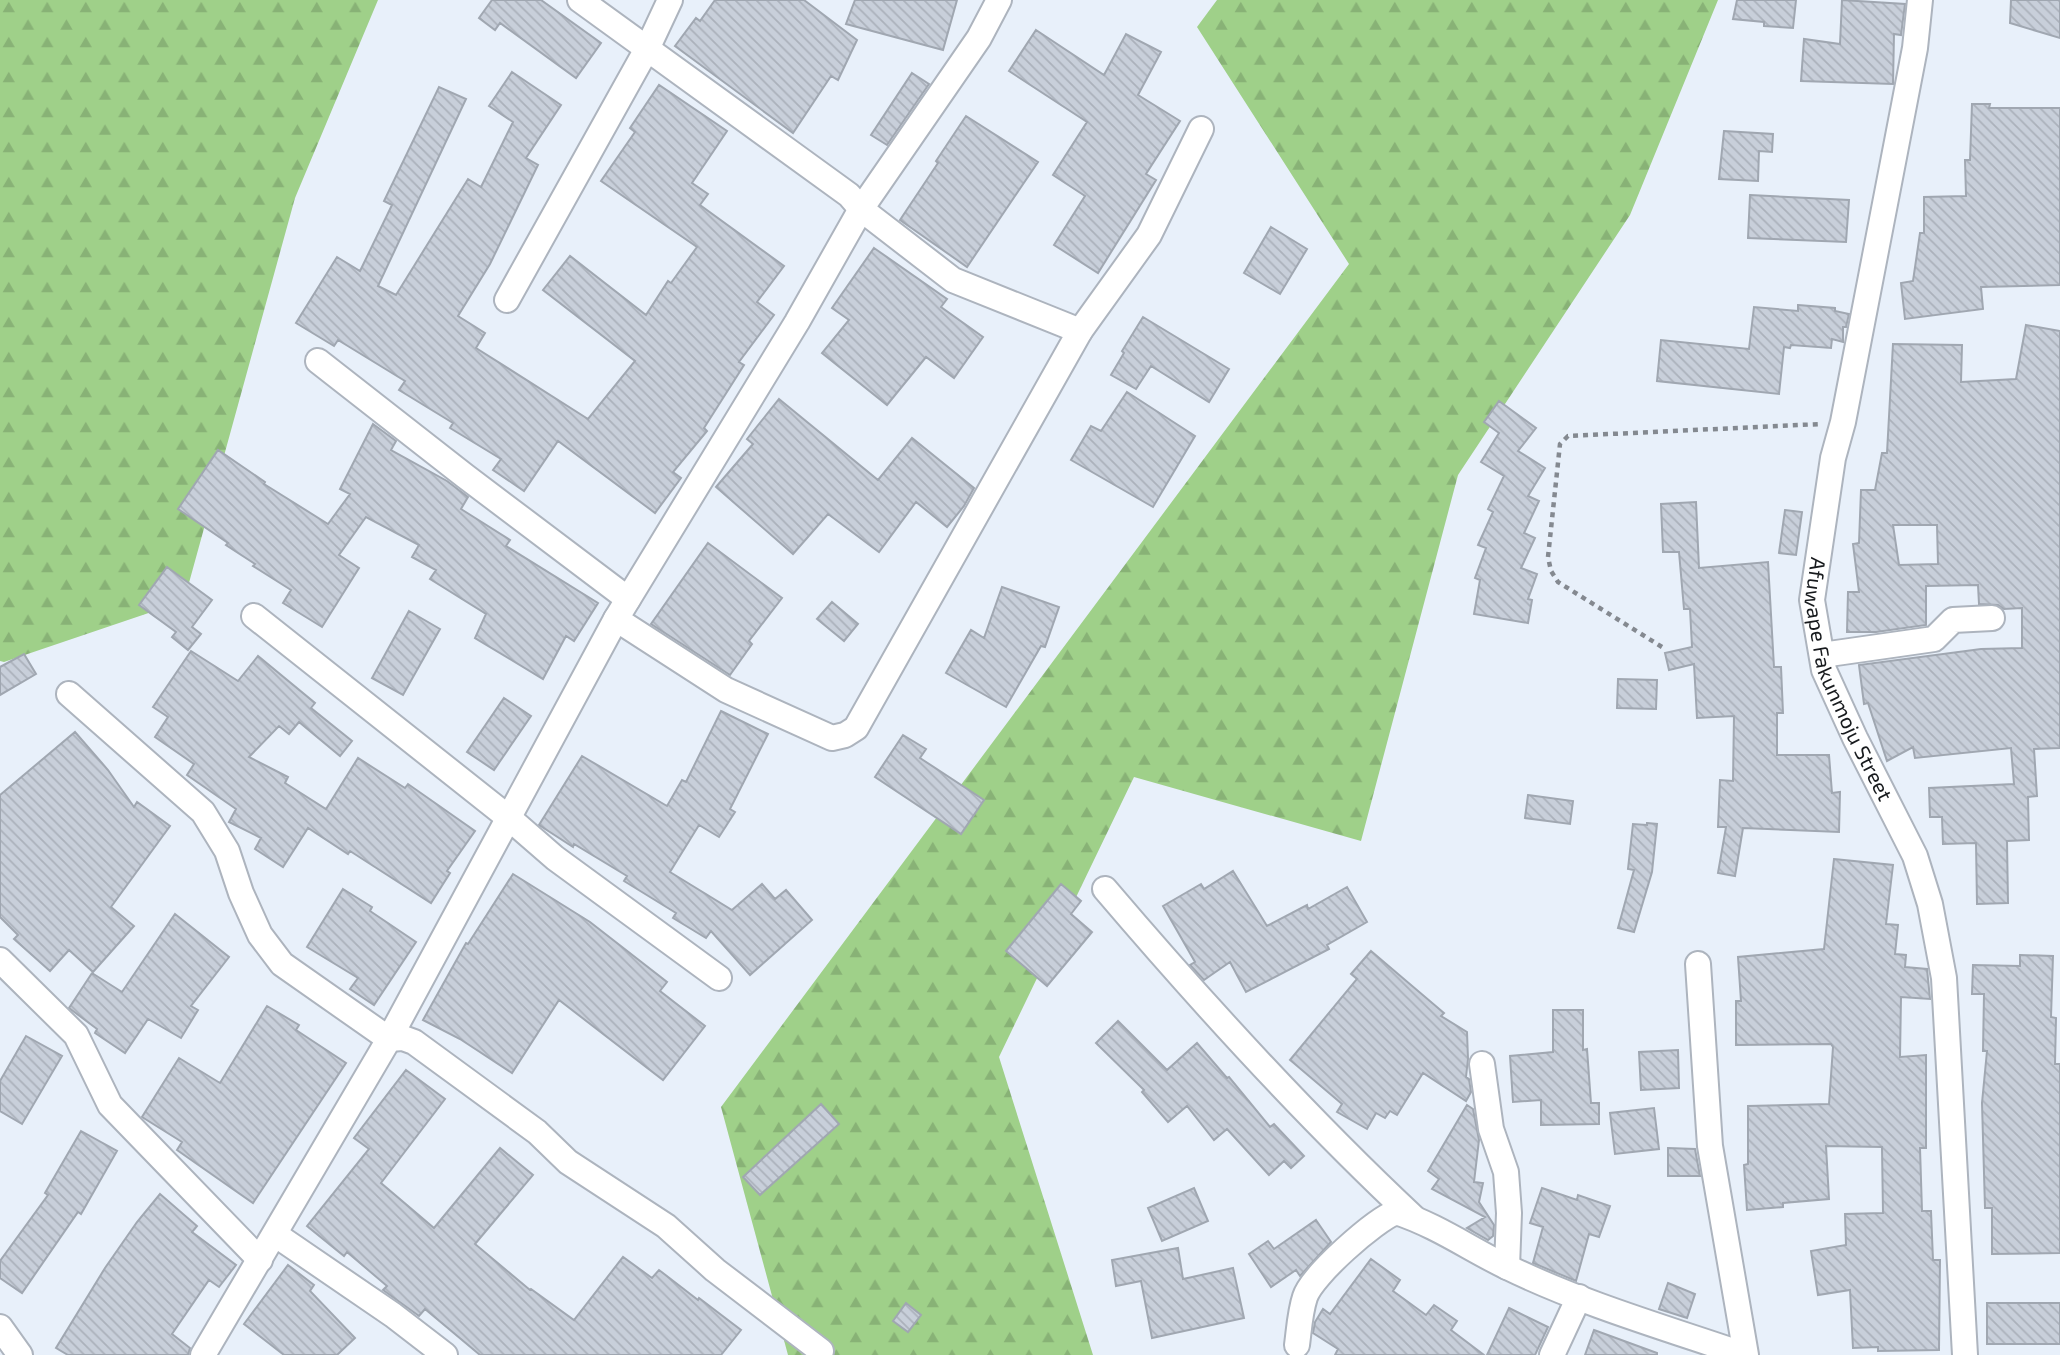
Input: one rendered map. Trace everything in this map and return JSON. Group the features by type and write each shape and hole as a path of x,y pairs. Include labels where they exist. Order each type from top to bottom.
{"street":[{"path":"580,0 830,180 861,209 953,280 1080,331"},
{"path":"507,300 648,47 670,0"},
{"path":"203,1355 389,1039 622,609 790,333 861,209 979,38 999,0"},
{"name":"Afuwape Fakunmoju Street","path":"1920,0 1915,48 1843,422 1833,458 1812,600 1825,670 1855,738 1915,856 1930,904 1944,978 1965,1355"},
{"path":"318,361 465,476 622,609 726,690 832,738 845,735 856,727 1080,331 1149,235 1201,129"},
{"path":"254,616 509,818 555,858 719,978"},
{"path":"1822,655 1934,639 1953,620 1992,618"},
{"path":"69,694 203,812 227,851 241,893 260,936 282,964 389,1039 403,1038 414,1042 537,1132 568,1163 666,1226 715,1270 821,1351"},
{"path":"1104,889 1191,990 1336,1145 1413,1218"},
{"path":"0,960 76,1035 110,1105 260,1260"},
{"path":"1297,1345 1305,1295 1334,1260 1384,1217 1396,1212 1456,1238 1507,1267 1579,1297 1746,1355 1710,1146 1698,964"},
{"path":"1482,1065 1491,1129 1506,1172 1509,1213 1507,1267"},
{"path":"276,1235 393,1315 445,1355"},
{"path":"1552,1355 1579,1297"},
{"path":"0,1326 20,1355"}],"path":[{"path":"1662,647 1558,582 1551,570 1548,557 1560,444 1568,436 1843,422"}],"green space":[{"path":"0,0 378,0 295,198 184,601 4,662 0,661"},
{"path":"1217,0 1718,0 1630,215 1458,475 1361,841 1134,777 999,1057 1093,1355 788,1355 721,1107 1349,264 1197,27"}],"building":[{"path":"492,0 541,0 601,43 576,78 500,23 495,30 479,18"},
{"path":"715,0 804,0 857,40 838,80 831,76 793,133 675,46 696,18 700,21"},
{"path":"855,0 957,0 943,50 846,24"},
{"path":"1737,0 1796,0 1793,28 1764,26 1764,22 1733,19"},
{"path":"1842,0 1905,4 1901,35 1894,34 1893,84 1801,81 1804,39 1840,44"},
{"path":"2011,0 2060,0 2060,38 2010,23"},
{"path":"1036,30 1104,75 1126,34 1161,52 1138,95 1180,121 1146,174 1156,180 1098,273 1054,245 1085,196 1053,175 1087,122 1009,71"},
{"path":"512,72 561,105 526,158 538,165 490,264 458,316 485,333 476,348 588,419 635,361 543,290 570,256 646,315 668,281 671,283 697,247 601,181 635,132 630,128 659,85 727,131 692,183 708,194 700,205 784,266 757,302 774,315 739,362 744,365 704,428 707,431 673,472 681,478 655,513 558,441 524,491 493,470 501,459 450,428 453,423 399,390 405,381 338,340 334,346 296,323 337,257 360,271 392,205 384,201 439,87 466,99 378,286 396,295 468,179 481,187 513,122 489,106"},
{"path":"912,73 929,84 887,145 871,135"},
{"path":"1972,104 1990,104 1989,108 2060,108 2060,285 1981,287 1983,309 1905,319 1901,283 1913,281 1920,233 1924,233 1924,197 1966,196 1965,160 1970,160"},
{"path":"966,116 1038,162 967,267 900,220"},
{"path":"1724,131 1773,134 1772,152 1759,151 1758,181 1719,179"},
{"path":"1750,195 1849,200 1846,242 1748,238"},
{"path":"1271,227 1307,249 1280,294 1244,273"},
{"path":"874,248 947,299 941,307 983,337 954,378 926,357 887,405 822,353 849,320 832,308"},
{"path":"1798,305 1835,308 1835,311 1849,314 1846,327 1843,327 1843,342 1832,339 1831,348 1791,345 1790,348 1784,347 1779,394 1657,381 1661,340 1749,349 1754,307 1798,311"},
{"path":"1143,317 1229,369 1209,402 1151,366 1136,389 1111,375"},
{"path":"2026,325 2060,331 2060,748 2034,749 2037,796 2028,797 2029,840 2007,841 2008,903 1977,904 1976,843 1943,844 1942,817 1930,817 1929,788 2014,784 2011,748 1915,758 1913,747 1887,761 1868,703 1864,704 1859,665 1981,649 2022,648 2022,608 2004,609 1998,605 1979,604 1978,585 1926,586 1926,625 1876,632 1847,632 1848,592 1859,592 1853,544 1859,543 1861,490 1875,490 1882,453 1887,453 1893,344 1962,345 1961,382 2016,379","holes":["1893,525 1937,525 1938,564 1899,565"]},
{"path":"1127,392 1195,436 1153,507 1071,460 1091,426 1101,431"},
{"path":"779,399 878,480 912,438 974,488 947,527 916,502 879,552 828,514 793,554 716,487 753,444 747,439"},
{"path":"1499,401 1536,428 1518,451 1545,468 1528,496 1539,501 1524,533 1535,538 1521,568 1537,574 1528,599 1532,600 1528,623 1474,614 1480,580 1475,578 1486,548 1478,545 1493,512 1488,509 1504,476 1481,462 1499,433 1484,422"},
{"path":"373,424 396,441 391,450 447,481 468,497 461,509 510,540 506,546 598,603 574,641 566,636 543,679 475,638 486,614 430,579 436,570 412,557 419,545 366,517 339,555 359,568 322,627 283,603 291,590 253,566 255,564 226,545 228,543 178,509 218,450 265,482 264,484 328,524 350,494 340,489"},
{"path":"1696,502 1699,568 1768,562 1774,667 1781,667 1783,713 1777,713 1777,755 1829,755 1832,793 1840,792 1839,832 1743,828 1735,876 1718,873 1726,827 1718,827 1720,780 1733,781 1734,716 1697,718 1694,664 1669,670 1665,653 1692,647 1690,609 1684,609 1679,552 1663,552 1661,504"},
{"path":"1785,510 1802,512 1796,555 1779,553"},
{"path":"708,543 782,598 749,641 752,644 730,675 651,624"},
{"path":"167,567 212,600 192,627 201,634 188,650 172,637 176,632 139,605"},
{"path":"1002,587 1059,607 1045,647 1041,646 1006,707 946,673 971,630 984,638"},
{"path":"832,602 858,624 844,641 817,619"},
{"path":"409,611 440,629 403,695 372,678"},
{"path":"191,651 238,681 258,656 315,703 311,708 352,741 340,756 299,722 289,734 279,726 249,757 288,777 285,783 326,809 358,758 405,788 408,784 475,831 447,871 450,873 431,903 350,851 348,854 308,828 283,867 255,849 261,838 229,822 236,809 187,775 194,764 155,737 168,717 153,707"},
{"path":"24,654 36,674 0,695 0,667"},
{"path":"1618,679 1657,680 1656,709 1617,708"},
{"path":"504,698 531,716 494,770 467,752"},
{"path":"721,711 768,734 730,809 735,812 719,837 699,825 670,872 732,910 762,884 775,899 786,890 812,920 750,975 711,931 706,938 673,918 676,913 624,881 627,876 539,825 582,756 667,806 682,780 686,782"},
{"path":"75,732 108,770 134,807 137,802 170,826 111,907 134,926 93,972 69,950 50,971 14,939 18,935 0,917 0,795"},
{"path":"903,735 926,749 920,758 984,800 961,834 875,777"},
{"path":"1528,795 1573,801 1570,824 1525,818"},
{"path":"1633,824 1657,824 1652,872 1634,932 1618,928 1634,870 1628,869"},
{"path":"1834,859 1893,865 1886,924 1898,925 1895,954 1906,955 1905,967 1927,969 1930,999 1901,997 1900,1057 1926,1055 1926,1148 1920,1148 1922,1211 1931,1211 1933,1260 1940,1260 1939,1350 1878,1351 1878,1347 1853,1348 1850,1290 1818,1295 1811,1251 1846,1245 1845,1214 1883,1213 1882,1147 1826,1146 1829,1199 1783,1203 1783,1207 1747,1210 1744,1165 1748,1164 1748,1106 1829,1104 1833,1047 1831,1044 1736,1045 1736,1001 1741,1001 1738,957 1824,949"},
{"path":"1233,871 1267,926 1307,905 1308,909 1347,887 1367,922 1327,945 1329,949 1246,992 1230,962 1204,980 1190,965 1195,962 1163,906 1201,884 1204,889"},
{"path":"513,874 590,922 667,982 660,991 705,1026 663,1080 559,1000 512,1073 460,1039 423,1020 466,943 468,944"},
{"path":"1061,884 1081,901 1071,914 1092,932 1047,986 1006,951"},
{"path":"343,889 372,907 370,911 416,942 374,1005 350,989 358,978 307,947"},
{"path":"175,914 229,957 191,1006 198,1010 181,1038 148,1019 125,1053 95,1033 97,1029 69,1008 92,973 122,992"},
{"path":"1371,951 1444,1013 1441,1016 1467,1032 1466,1077 1469,1079 1471,1092 1466,1101 1423,1073 1397,1115 1390,1111 1385,1118 1376,1113 1367,1129 1337,1112 1342,1104 1290,1060 1357,979 1351,974"},
{"path":"2020,955 2053,956 2051,1017 2056,1018 2055,1064 2060,1064 2060,1253 1992,1254 1992,1208 1985,1208 1982,1103 1987,1051 1983,1051 1984,994 1972,994 1973,965 2020,966"},
{"path":"267,1006 299,1025 296,1030 346,1063 253,1203 177,1150 182,1142 142,1117 179,1058 220,1083"},
{"path":"1553,1010 1583,1010 1583,1050 1587,1049 1591,1103 1599,1103 1599,1124 1541,1125 1541,1100 1513,1102 1510,1056 1553,1052"},
{"path":"1118,1021 1167,1070 1197,1043 1270,1127 1274,1124 1304,1156 1291,1168 1284,1161 1269,1175 1227,1129 1214,1140 1187,1106 1168,1122 1142,1092 1144,1090 1096,1043"},
{"path":"26,1036 62,1056 22,1124 0,1111 0,1081"},
{"path":"1678,1050 1679,1088 1641,1090 1639,1052"},
{"path":"406,1070 445,1099 381,1183 434,1228 500,1148 533,1175 475,1244 530,1290 574,1320 623,1257 652,1278 659,1270 741,1330 721,1355 480,1355 425,1309 419,1316 383,1290 387,1286 347,1252 344,1256 307,1226 369,1149 354,1138"},
{"path":"821,1104 839,1124 760,1195 743,1177"},
{"path":"1467,1105 1473,1109 1479,1140 1474,1182 1483,1183 1479,1202 1494,1225 1493,1236 1488,1240 1467,1228 1485,1217 1432,1189 1439,1179 1428,1171"},
{"path":"1654,1108 1659,1149 1615,1154 1610,1113"},
{"path":"81,1131 117,1151 81,1214 78,1212 22,1293 0,1278 0,1261 48,1195 45,1193"},
{"path":"1668,1148 1695,1149 1700,1176 1668,1176"},
{"path":"1194,1188 1208,1221 1162,1241 1148,1208"},
{"path":"1542,1188 1577,1200 1578,1195 1610,1206 1599,1237 1589,1234 1576,1281 1533,1263 1543,1227 1530,1223"},
{"path":"160,1194 197,1226 192,1232 236,1265 219,1287 209,1280 172,1334 190,1348 188,1355 68,1355 56,1348 105,1268"},
{"path":"1316,1220 1331,1242 1300,1276 1296,1270 1271,1287 1249,1254 1268,1241 1274,1249"},
{"path":"1178,1248 1183,1279 1233,1268 1244,1318 1152,1338 1141,1281 1116,1286 1112,1260"},
{"path":"1371,1259 1400,1280 1393,1291 1426,1315 1434,1305 1457,1321 1451,1330 1484,1355 1335,1355 1338,1349 1313,1333 1315,1322 1323,1309 1330,1314"},
{"path":"288,1265 314,1285 310,1291 355,1338 337,1355 284,1355 244,1324"},
{"path":"1668,1283 1695,1294 1687,1318 1659,1309"},
{"path":"906,1303 921,1315 908,1332 893,1321"},
{"path":"1987,1303 2060,1303 2060,1344 1987,1344"},
{"path":"1509,1308 1548,1327 1535,1355 1487,1355"},
{"path":"1594,1330 1657,1353 1657,1355 1585,1355"}]}
